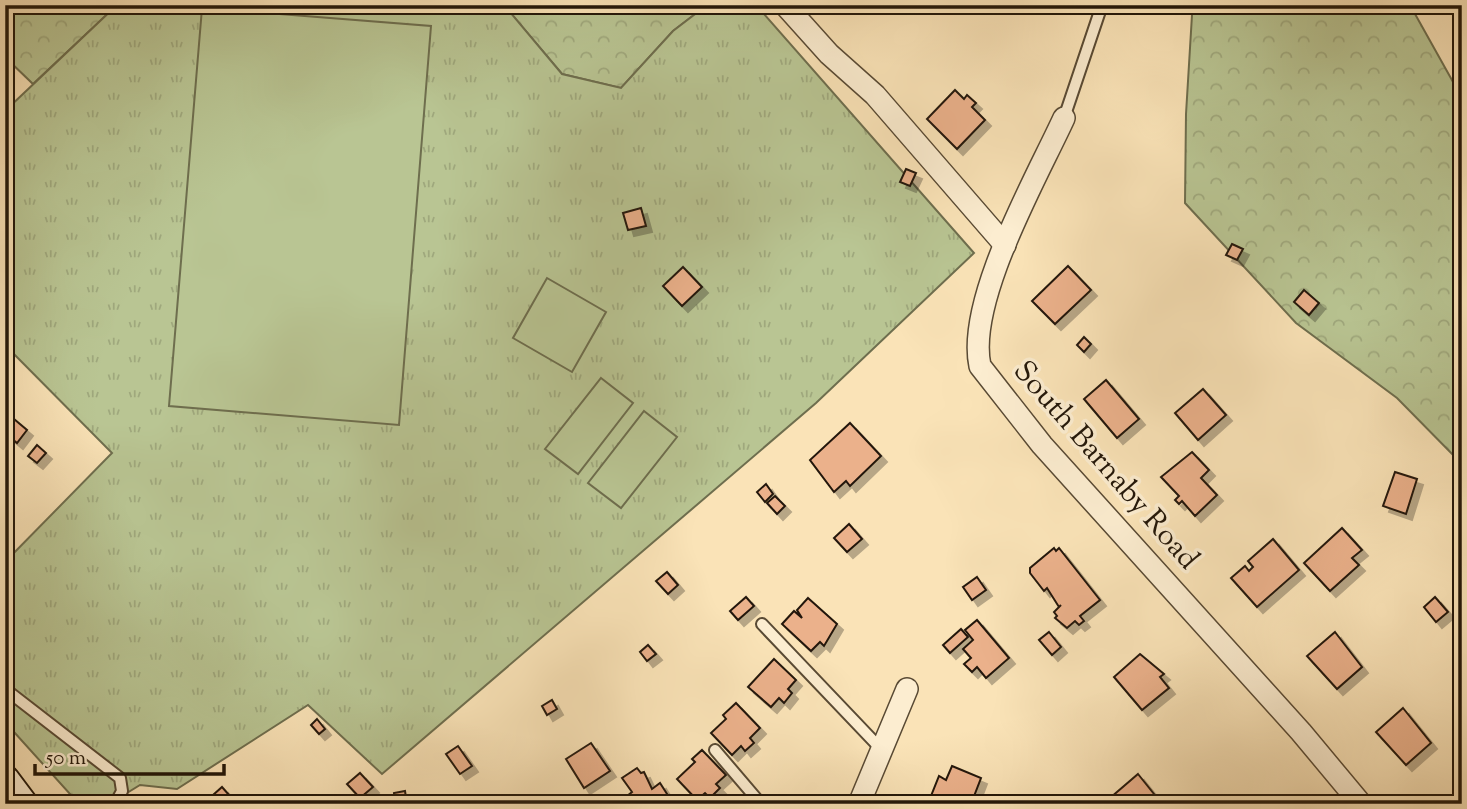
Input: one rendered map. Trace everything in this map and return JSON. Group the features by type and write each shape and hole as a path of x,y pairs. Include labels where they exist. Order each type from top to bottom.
{"street":[{"path":"785,5 829,54 875,95 1005,245"},
{"name":"South Barnaby Road","path":"1063,118 1005,245 982,316 979,366 1042,445 1301,732 1361,804"},
{"path":"859,804 907,689"},
{"path":"5,780 23,804"}],"lane":[{"path":"1063,118 1102,5"},
{"path":"762,624 882,750"},
{"path":"5,689 120,778 122,791 115,804"},
{"path":"715,750 761,804"}],"green space":[{"path":"5,5 117,5 33,84 5,57"},
{"path":"117,5 504,5 562,74 621,88 673,31 707,5 756,5 974,253 816,403 382,774 308,705 177,789 140,785 109,804 79,804 5,722 5,562 112,453 5,345 5,111"},
{"path":"504,5 707,5 673,31 621,88 562,74"},
{"path":"1187,5 1410,5 1462,98 1462,464 1397,398 1296,323 1185,203 1186,114 1192,15"},
{"path":"202,8 431,26 399,425 169,406"},
{"path":"547,278 606,312 572,372 513,338"},
{"path":"601,378 633,403 578,474 545,449"},
{"path":"644,411 677,437 621,508 588,483"}],"building":[{"path":"955,90 964,99 967,95 976,103 972,107 985,120 957,149 927,119"},
{"path":"906,169 916,173 910,186 900,182"},
{"path":"641,208 646,226 628,230 623,213"},
{"path":"1232,244 1243,249 1237,260 1226,255"},
{"path":"1068,266 1091,290 1055,324 1032,301"},
{"path":"683,267 702,287 682,306 663,286"},
{"path":"1304,290 1319,303 1309,315 1294,302"},
{"path":"1084,337 1091,344 1084,352 1077,345"},
{"path":"1106,380 1139,419 1117,438 1084,399"},
{"path":"1203,389 1226,415 1198,440 1175,413"},
{"path":"14,419 27,430 17,443 5,433"},
{"path":"850,423 881,456 850,486 846,481 834,492 810,460"},
{"path":"37,445 46,453 37,463 28,456"},
{"path":"1192,452 1209,470 1201,478 1217,495 1195,516 1182,501 1179,504 1175,500 1179,496 1161,477"},
{"path":"1395,472 1417,479 1406,514 1383,506"},
{"path":"766,484 773,494 765,502 757,492"},
{"path":"775,496 785,506 777,514 767,503"},
{"path":"849,524 862,539 847,552 834,538"},
{"path":"1342,528 1362,550 1352,558 1359,565 1330,591 1304,563"},
{"path":"1273,539 1299,570 1257,607 1231,578 1245,566 1249,571 1253,567 1248,561"},
{"path":"1054,548 1056,551 1059,548 1100,600 1080,616 1084,621 1079,625 1075,621 1067,628 1055,618 1057,616 1054,612 1059,607 1047,588 1044,591 1030,573 1030,568"},
{"path":"667,572 678,585 668,594 656,581"},
{"path":"977,577 986,590 972,600 963,587"},
{"path":"746,597 754,606 738,620 730,611"},
{"path":"1435,597 1448,612 1436,622 1424,607"},
{"path":"808,598 837,624 824,646 820,642 811,651 782,624 794,611 802,618 797,610"},
{"path":"977,620 1009,658 986,678 977,667 972,672 964,664 971,658 963,649 973,640 965,630"},
{"path":"961,629 968,637 950,653 943,645"},
{"path":"1049,632 1061,647 1052,655 1039,640"},
{"path":"1335,632 1362,667 1337,689 1307,656"},
{"path":"648,645 656,654 647,661 640,652"},
{"path":"1140,654 1164,674 1160,677 1169,688 1142,710 1114,677"},
{"path":"774,659 796,680 788,689 792,693 784,703 779,698 771,707 748,687"},
{"path":"552,700 557,709 547,715 542,706"},
{"path":"736,703 760,728 750,738 754,743 745,751 741,746 732,755 711,733 726,719 723,715"},
{"path":"1403,708 1431,743 1406,765 1376,732"},
{"path":"317,719 325,729 319,734 311,725"},
{"path":"591,743 610,771 584,788 566,759"},
{"path":"458,746 472,766 460,774 446,754"},
{"path":"702,750 726,775 716,784 720,788 710,798 705,793 697,800 677,779 695,762 692,759"},
{"path":"952,766 981,778 971,804 937,804 938,799 931,796 939,776 946,780"},
{"path":"637,768 641,773 644,772 652,789 660,783 669,797 660,804 617,804 632,792 622,778"},
{"path":"360,773 373,787 360,798 347,784"},
{"path":"1138,774 1162,804 1103,804"},
{"path":"222,787 237,804 203,804"},
{"path":"405,791 407,804 395,804 394,793"}]}
